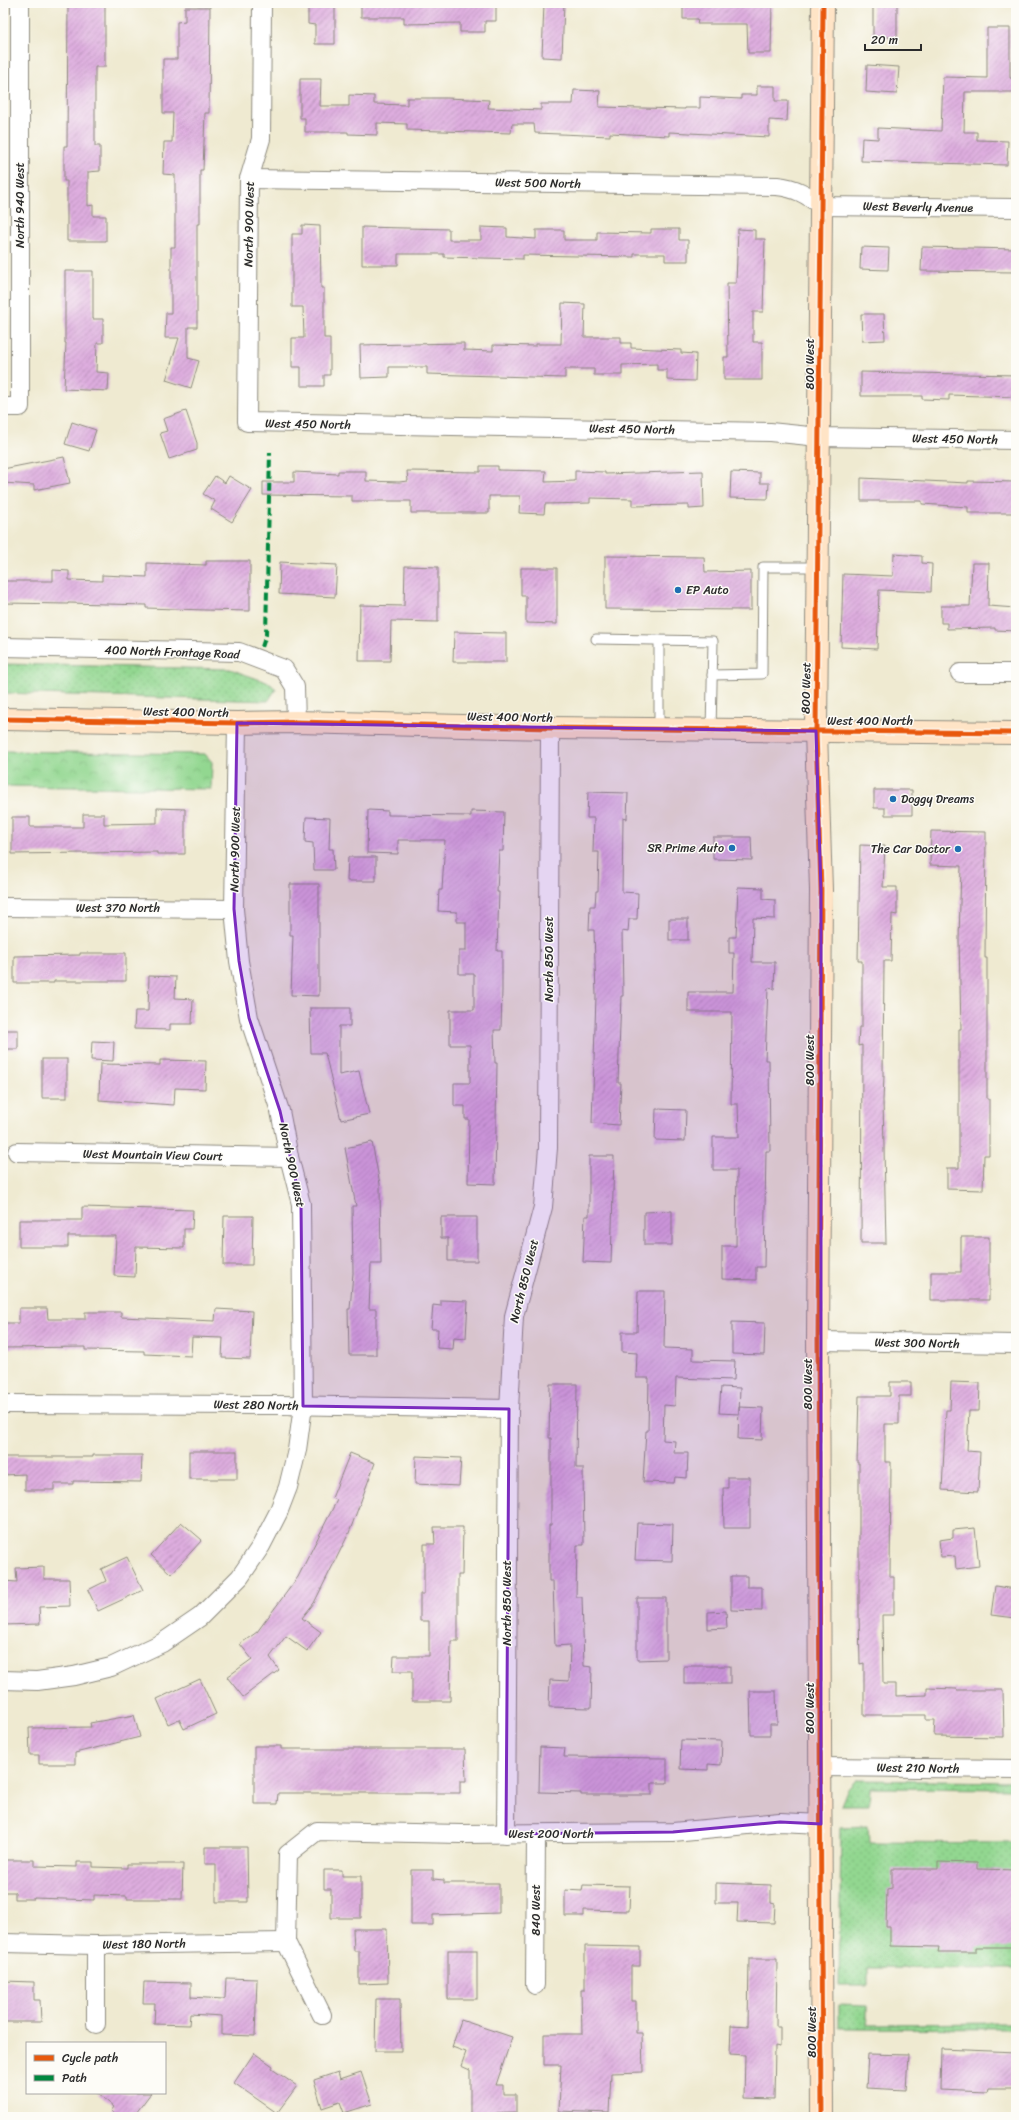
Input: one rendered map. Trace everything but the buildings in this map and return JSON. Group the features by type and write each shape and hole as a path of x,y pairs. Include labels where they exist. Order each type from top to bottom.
{"street":[{"name":"North 940 West","path":"12,407 20,3"},
{"name":"North 900 West","path":"247,422 249,179 262,139 262,3"},
{"name":"800 West","path":"822,2117 818,1341 821,890 816,731 823,3"},
{"name":"West 500 North","path":"249,179 777,186 790,188 808,195 821,206"},
{"name":"West Beverly Avenue","path":"821,206 1016,208"},
{"name":"West 450 North","path":"247,422 770,432 819,437 1016,440"},
{"name":"400 North Frontage Road","path":"3,647 239,652 284,669 295,687 296,722"},
{"path":"960,673 1016,673"},
{"name":"West 400 North","path":"3,719 237,723 296,722 550,728 1016,734"},
{"name":"North 900 West","path":"3,1680 37,1680 74,1676 111,1667 162,1644 200,1617 240,1577 261,1546 278,1512 288,1487 297,1450 303,1406 302,1204 289,1157 280,1111 249,1018 238,961 234,909 237,723"},
{"name":"North 850 West","path":"506,1834 508,1409 514,1316 543,1207 548,1148 550,728"},
{"name":"West 370 North","path":"3,907 234,909"},
{"name":"West Mountain View Court","path":"17,1152 289,1157"},
{"name":"West 300 North","path":"818,1341 1016,1344"},
{"name":"West 280 North","path":"3,1404 508,1409"},
{"name":"West 210 North","path":"820,1767 1016,1769"},
{"name":"West 200 North","path":"286,1942 288,1854 317,1831 536,1834 673,1832 780,1822 821,1824"},
{"name":"840 West","path":"535,1985 536,1834"},
{"path":"286,1942 322,2015"},
{"name":"West 180 North","path":"3,1944 96,1945 286,1942"},
{"path":"96,1945 96,2024"}],"lane":[{"path":"712,675 762,674 763,567 818,567"},
{"path":"596,639 713,641 711,730"},
{"path":"659,640 659,729"}],"highlighted area":[{"path":"237,723 816,731 821,890 821,1824 780,1822 673,1832 506,1834 509,1409 303,1406 301,1204 280,1111 249,1018 239,961 234,909"}],"green space":[{"path":"3,664 230,669 269,683 276,689 268,701 3,693"},
{"path":"3,751 205,754 212,762 211,789 3,786"},
{"path":"856,1780 1016,1782 1016,1789 870,1788 869,1805 841,1805 847,1790"},
{"path":"868,1826 869,1842 1016,1843 1016,1969 868,1968 868,1985 839,1985 841,1827"},
{"path":"839,2005 867,2006 867,2024 1016,2023 1016,2029 839,2028"}],"marked path":[{"path":"262,647 266,635 270,452"}],"cycle path":[{"path":"822,2117 818,1341 821,890 816,731 823,3"},
{"path":"3,719 237,723 296,722 550,728 1016,733"}],"place":[{"name":"EP Auto","path":"678,590"},
{"name":"Doggy Dreams","path":"893,799"},
{"name":"SR Prime Auto","path":"732,848"},
{"name":"The Car Doctor","path":"958,849"}]}
